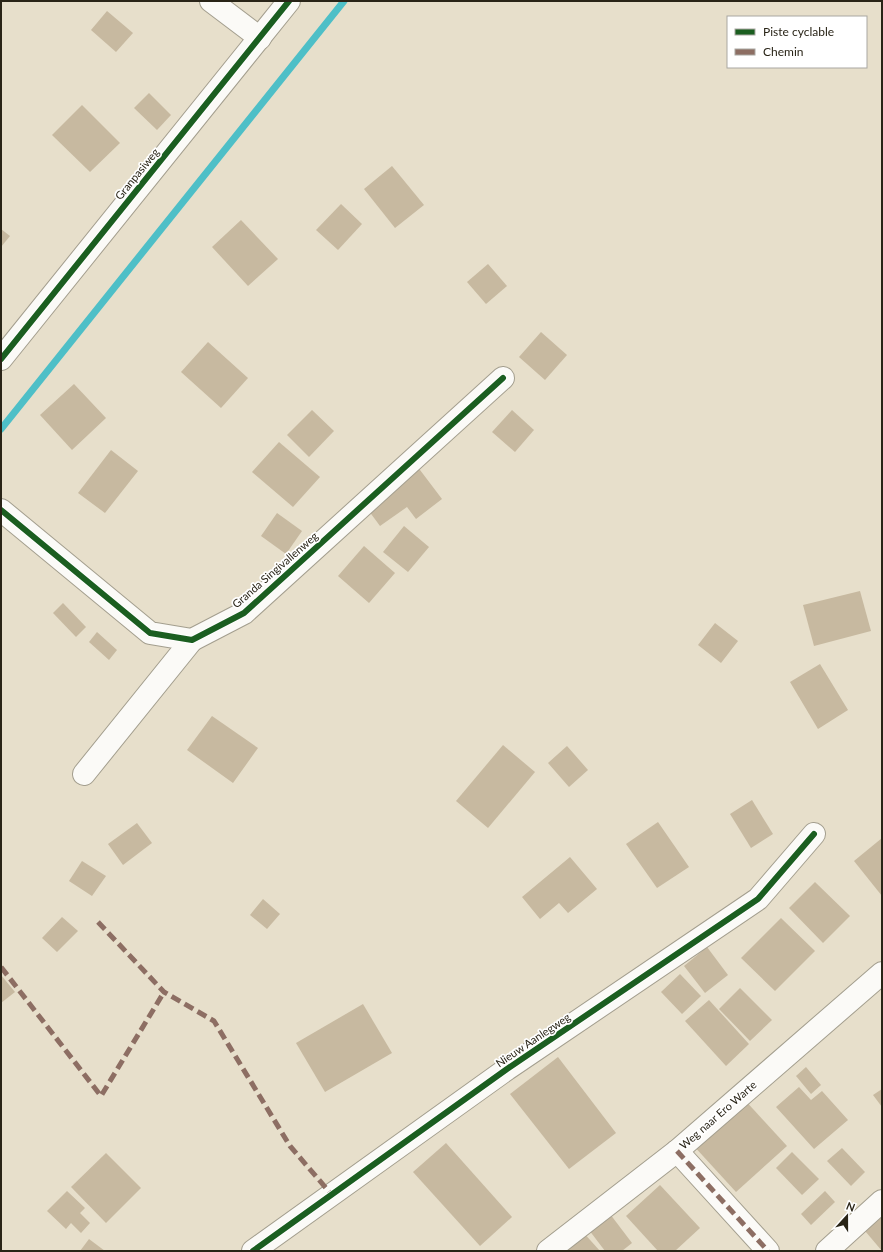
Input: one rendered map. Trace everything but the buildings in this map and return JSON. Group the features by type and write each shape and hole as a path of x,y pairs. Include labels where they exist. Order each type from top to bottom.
{"street":[{"path":"211,1 260,38"},
{"name":"Granpasiweg","path":"1,359 289,1"},
{"name":"Granda Singivallenweg","path":"192,640 244,613 503,378"},
{"path":"1,510 150,633 192,640 84,774"},
{"name":"Nieuw Aanlegweg","path":"253,1251 507,1069 758,899 814,834"},
{"name":"Weg naar Ero Warte","path":"548,1251 677,1151 882,973"},
{"path":"677,1151 768,1251"},
{"path":"827,1251 882,1201"}],"waterway":[{"path":"1,429 344,1"}],"marked path":[{"path":"98,922 164,992 214,1021 290,1146 332,1195"},
{"path":"1,967 101,1096 164,992"},
{"path":"677,1151 768,1251"}],"cycle path":[{"path":"1,359 289,1"},
{"path":"1,510 150,633 192,640 244,613 503,378"},
{"path":"253,1251 507,1069 758,899 814,834"}]}
